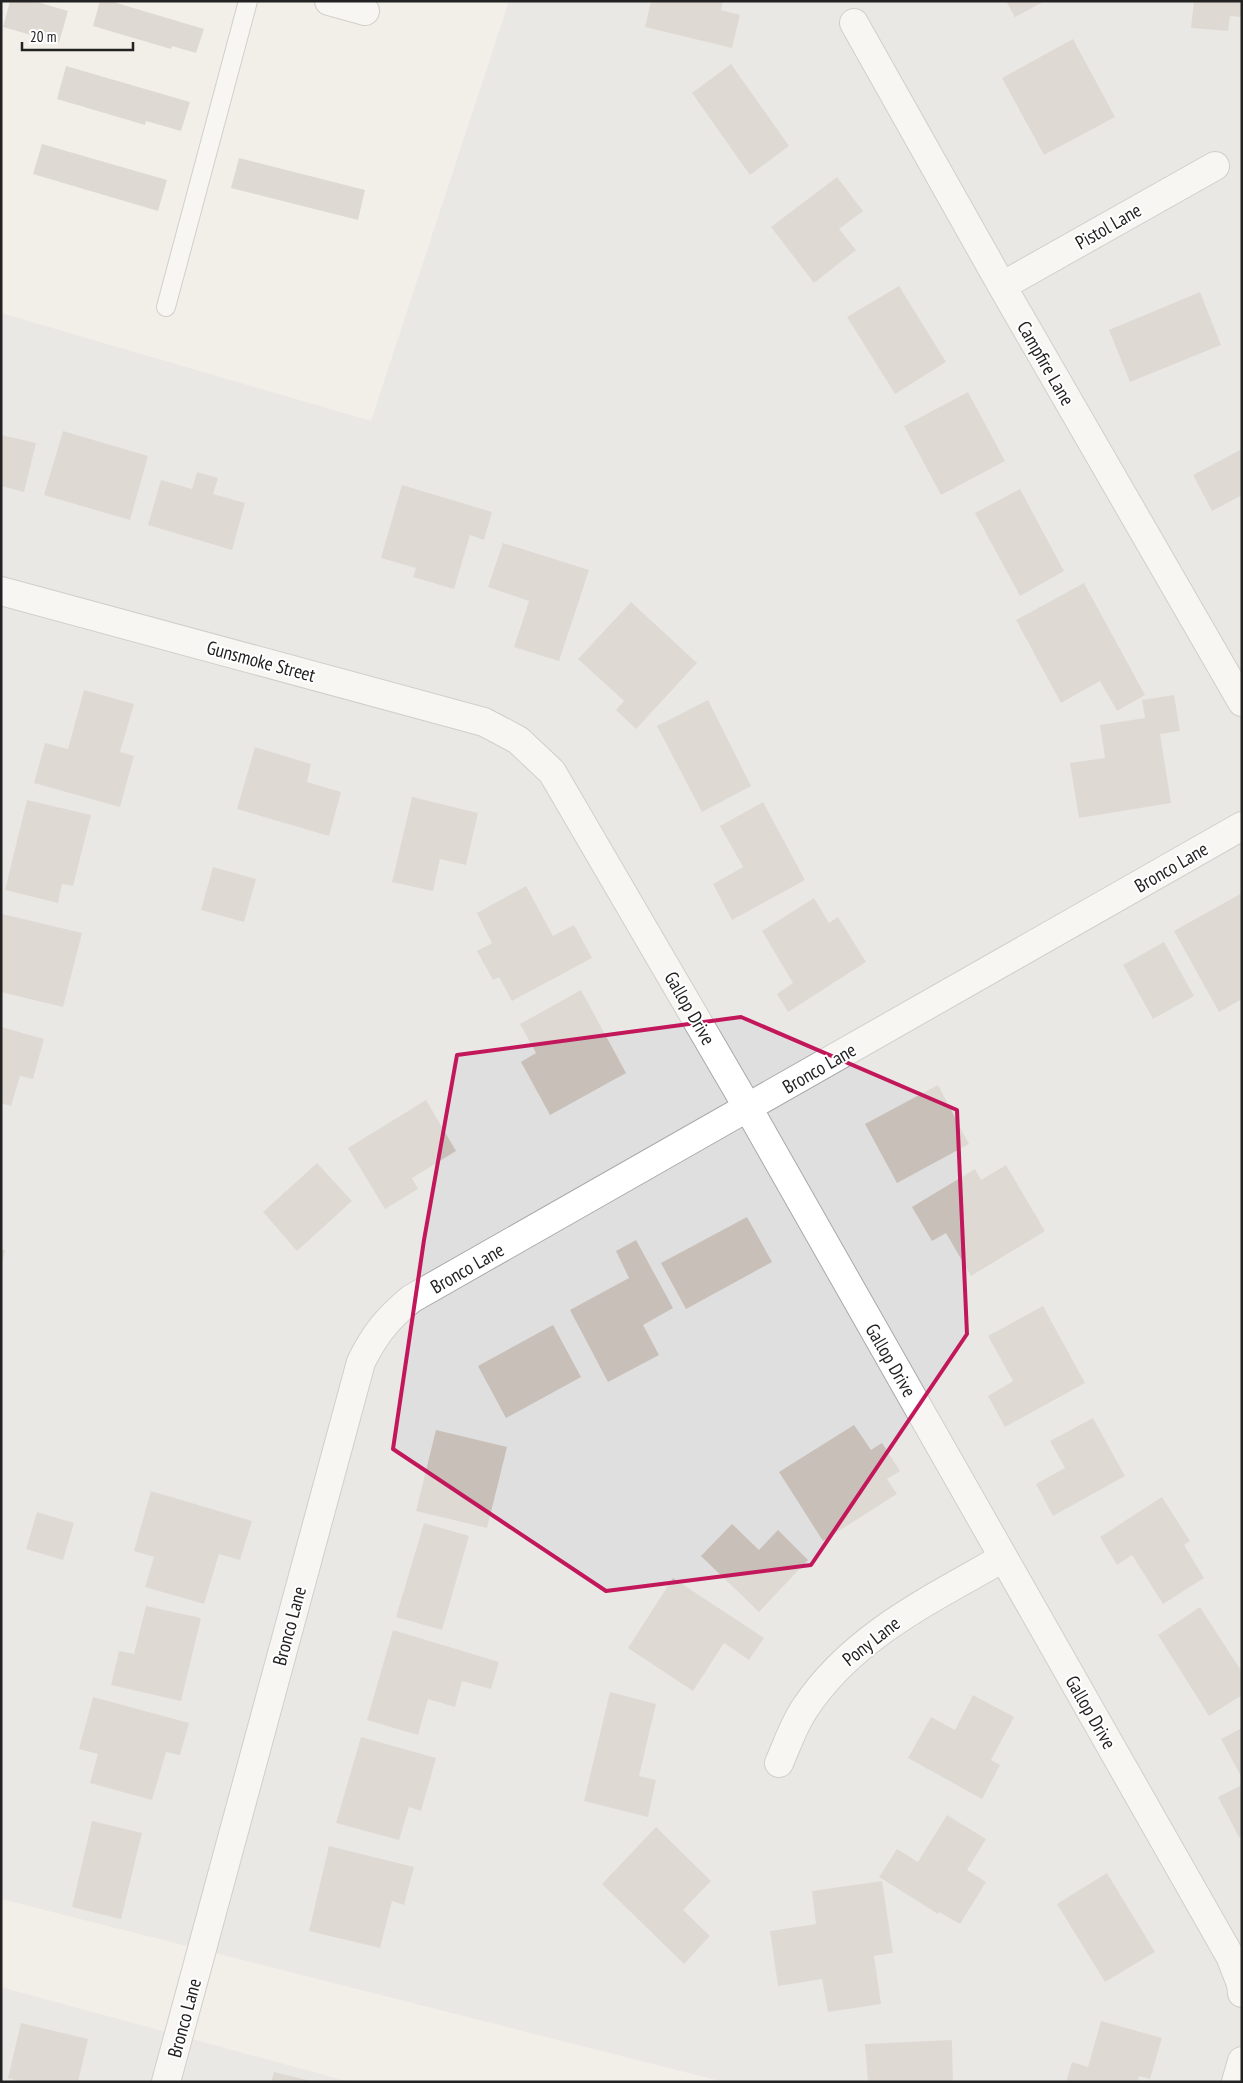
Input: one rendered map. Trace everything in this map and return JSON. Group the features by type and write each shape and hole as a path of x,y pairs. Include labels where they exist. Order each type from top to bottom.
{"street":[{"path":"329,1 365,11"},
{"name":"Campfire Lane","path":"854,23 1002,286 1242,702"},
{"name":"Pistol Lane","path":"1002,286 1215,166"},
{"name":"Gunsmoke Street","path":"1,591 484,722 518,740"},
{"name":"Gallop Drive","path":"518,740 552,772 748,1108 1230,1956 1241,1984 1242,1993"},
{"name":"Bronco Lane","path":"166,2082 358,1371 373,1338 390,1316 411,1299 1242,826"},
{"name":"Pony Lane","path":"779,1763 803,1710 824,1682 847,1658 899,1618 1003,1558"},
{"path":"1236,2082 1242,2061"}],"lane":[{"path":"166,307 248,1"}],"highlighted area":[{"path":"741,1017 957,1110 967,1334 811,1565 606,1591 393,1449 424,1240 457,1055"}],"shaded area":[{"path":"509,1 1242,1 1242,2082 724,2082 1,1899 1,313 371,421"},
{"path":"1,1987 350,2082 1,2082"}],"building":[{"path":"10,1 34,1 68,11 59,43 3,27"},
{"path":"100,1 110,1 204,29 196,53 172,46 171,49 93,26"},
{"path":"651,1 723,1 721,10 740,15 732,48 645,27"},
{"path":"1006,1 1045,1 1015,17"},
{"path":"1194,1 1242,1 1242,17 1230,16 1228,31 1191,28"},
{"path":"1073,39 1115,117 1044,155 1002,78"},
{"path":"731,64 789,146 750,175 692,93"},
{"path":"66,66 190,102 181,131 146,121 145,125 57,99"},
{"path":"42,144 167,180 158,211 33,174"},
{"path":"239,158 365,190 358,220 231,188"},
{"path":"837,177 863,211 839,229 856,250 814,283 771,227"},
{"path":"899,286 946,362 895,394 847,317"},
{"path":"1200,292 1221,345 1130,382 1109,330"},
{"path":"968,392 1005,461 941,495 904,426"},
{"path":"63,431 148,456 130,520 44,495"},
{"path":"1,435 36,443 24,492 1,486"},
{"path":"1242,449 1242,495 1212,511 1193,475"},
{"path":"197,472 218,478 213,494 245,503 232,550 148,525 161,480 192,489"},
{"path":"402,485 492,512 484,540 470,535 454,589 413,577 416,568 381,558"},
{"path":"1020,489 1064,571 1020,596 975,513"},
{"path":"503,543 589,570 559,661 514,647 529,601 488,587"},
{"path":"1084,583 1145,695 1117,711 1100,681 1061,703 1016,620"},
{"path":"631,602 697,663 636,729 616,710 624,701 578,659"},
{"path":"84,690 134,704 120,752 134,756 120,807 34,783 45,743 68,749"},
{"path":"1174,695 1180,731 1160,734 1171,803 1079,818 1070,763 1105,758 1100,725 1145,718 1142,700"},
{"path":"708,700 751,786 702,812 657,726"},
{"path":"255,747 311,764 307,782 341,792 329,836 237,809"},
{"path":"412,797 478,813 466,865 440,859 433,891 392,882"},
{"path":"27,800 91,815 73,886 62,884 58,903 5,890"},
{"path":"763,802 805,880 732,920 713,884 743,867 720,826"},
{"path":"213,867 256,879 244,922 201,910"},
{"path":"526,886 553,936 574,925 592,958 512,1001 499,977 493,980 477,951 492,943 477,913"},
{"path":"1242,893 1242,999 1219,1012 1174,931"},
{"path":"814,898 829,923 838,917 866,962 788,1012 777,994 793,983 762,931"},
{"path":"2,914 82,933 63,1007 1,992"},
{"path":"1164,942 1194,996 1153,1019 1123,965"},
{"path":"581,990 626,1073 550,1115 521,1062 536,1053 520,1024"},
{"path":"1,1027 44,1039 33,1079 20,1076 11,1106 1,1103"},
{"path":"938,1085 969,1144 897,1183 865,1124"},
{"path":"426,1100 456,1151 412,1178 418,1189 385,1209 348,1148"},
{"path":"317,1163 352,1201 297,1251 263,1212"},
{"path":"1006,1165 1045,1231 971,1276 946,1233 932,1241 912,1207 975,1169 981,1180"},
{"path":"747,1217 772,1262 686,1309 661,1263"},
{"path":"636,1240 673,1308 643,1325 659,1355 608,1382 570,1310 629,1278 616,1251"},
{"path":"1,1249 5,1250 2,1264 1,1263"},
{"path":"1043,1306 1085,1383 1005,1427 988,1396 1013,1381 988,1336"},
{"path":"553,1325 581,1377 506,1418 478,1366"},
{"path":"1093,1418 1125,1476 1053,1516 1036,1484 1065,1468 1050,1441"},
{"path":"854,1425 871,1450 882,1443 900,1471 887,1479 897,1494 823,1541 779,1472"},
{"path":"436,1430 507,1447 487,1528 416,1511"},
{"path":"151,1491 252,1521 240,1560 219,1554 204,1604 145,1587 154,1557 134,1551"},
{"path":"1162,1497 1190,1541 1184,1545 1204,1578 1163,1604 1132,1555 1117,1565 1100,1537"},
{"path":"37,1512 74,1523 63,1560 26,1549"},
{"path":"424,1523 469,1536 442,1630 396,1617"},
{"path":"732,1524 759,1550 778,1530 808,1560 759,1612 701,1556"},
{"path":"673,1578 764,1638 749,1660 724,1643 693,1691 628,1648"},
{"path":"146,1606 201,1618 181,1701 111,1685 119,1651 134,1654"},
{"path":"1200,1607 1242,1672 1242,1695 1209,1716 1158,1635"},
{"path":"393,1630 499,1662 491,1689 462,1681 455,1707 428,1699 418,1735 367,1720"},
{"path":"610,1692 656,1704 639,1776 656,1780 648,1817 584,1801"},
{"path":"973,1695 1014,1717 991,1760 1000,1765 982,1799 908,1758 931,1717 955,1730"},
{"path":"93,1697 189,1723 180,1755 166,1752 152,1800 90,1783 98,1754 79,1749"},
{"path":"1242,1728 1242,1778 1221,1739"},
{"path":"361,1737 436,1758 421,1811 409,1807 399,1840 336,1823"},
{"path":"1242,1785 1242,1836 1239,1837 1218,1797"},
{"path":"947,1815 986,1839 967,1870 986,1882 960,1924 939,1912 938,1914 879,1877 897,1849 918,1862"},
{"path":"92,1821 142,1833 121,1919 72,1907"},
{"path":"656,1827 711,1881 683,1910 710,1936 684,1964 602,1884"},
{"path":"329,1846 414,1867 404,1905 392,1901 380,1948 309,1931"},
{"path":"1107,1873 1155,1952 1105,1982 1057,1904"},
{"path":"882,1881 893,1953 874,1956 881,2004 828,2012 822,1979 778,1986 770,1931 816,1924 812,1891"},
{"path":"1101,2021 1162,2038 1150,2079 1139,2076 1138,2082 1066,2082 1072,2062 1088,2067"},
{"path":"21,2023 88,2039 78,2082 23,2082 8,2078"},
{"path":"952,2040 953,2082 868,2082 865,2044"},
{"path":"274,2072 311,2081 311,2082 271,2082"}]}
